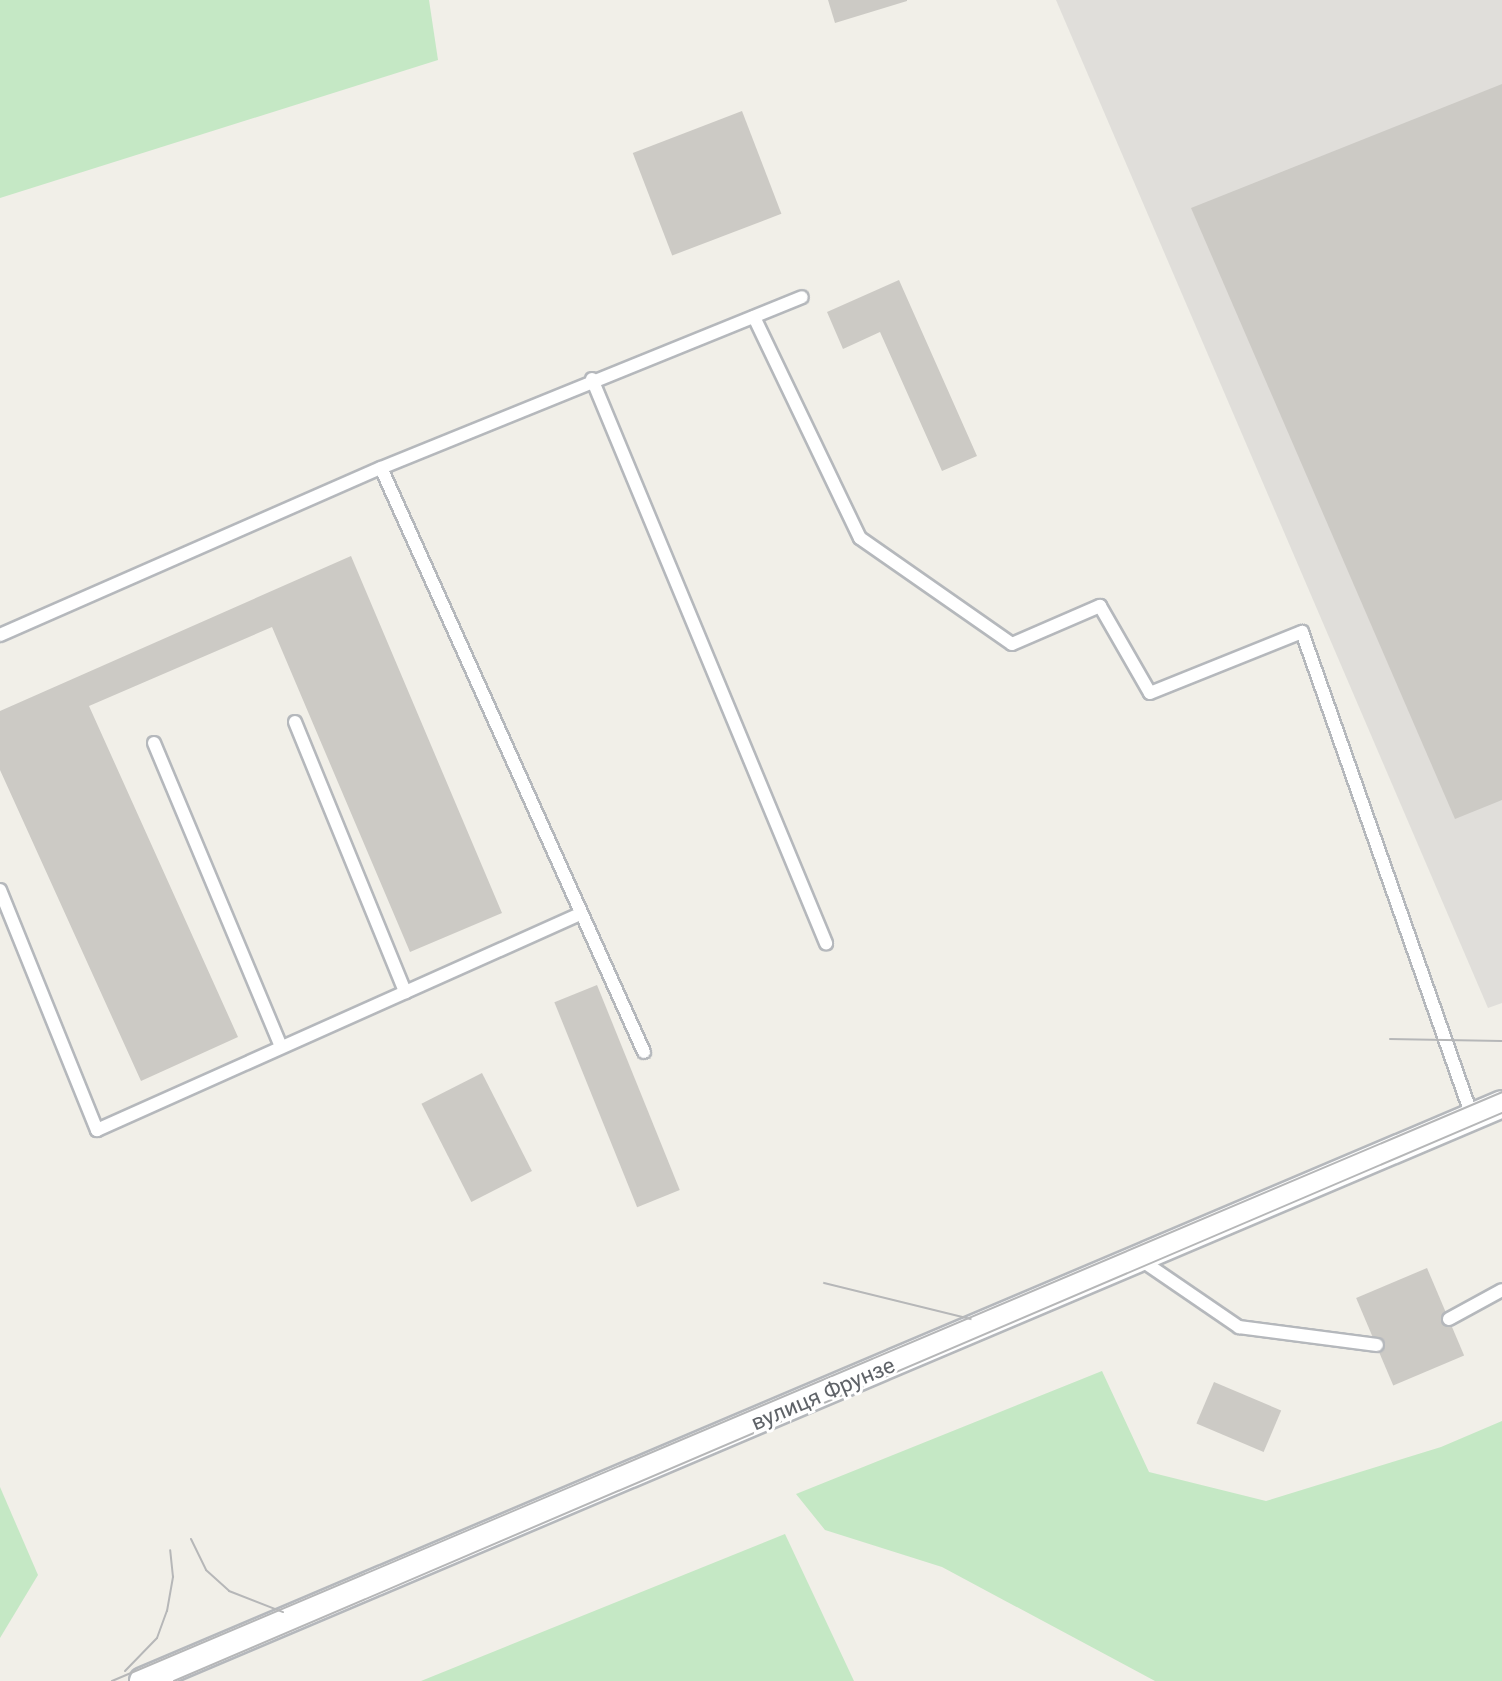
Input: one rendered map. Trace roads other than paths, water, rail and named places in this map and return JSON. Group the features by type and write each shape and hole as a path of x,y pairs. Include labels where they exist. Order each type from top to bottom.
{"street":[{"name":"вулиця Фрунзе","path":"143,1681 1141,1260 1502,1104"}],"lane":[{"path":"0,635 592,379 802,297"},
{"path":"754,317 860,538 1012,644 1100,606 1150,693 1302,632 1472,1116"},
{"path":"592,379 826,943"},
{"path":"381,468 644,1052"},
{"path":"295,722 405,992"},
{"path":"154,743 281,1047"},
{"path":"0,890 97,1130 580,914"},
{"path":"1141,1260 1239,1327 1377,1345"},
{"path":"1449,1319 1502,1290"}],"tram line":[{"path":"1390,1039 1502,1041"},
{"path":"112,1681 1502,1092"},
{"path":"174,1681 1502,1113"},
{"path":"824,1283 971,1319"},
{"path":"191,1539 206,1570 229,1591 283,1612"},
{"path":"125,1671 157,1638 167,1611 173,1577 170,1550"}]}
